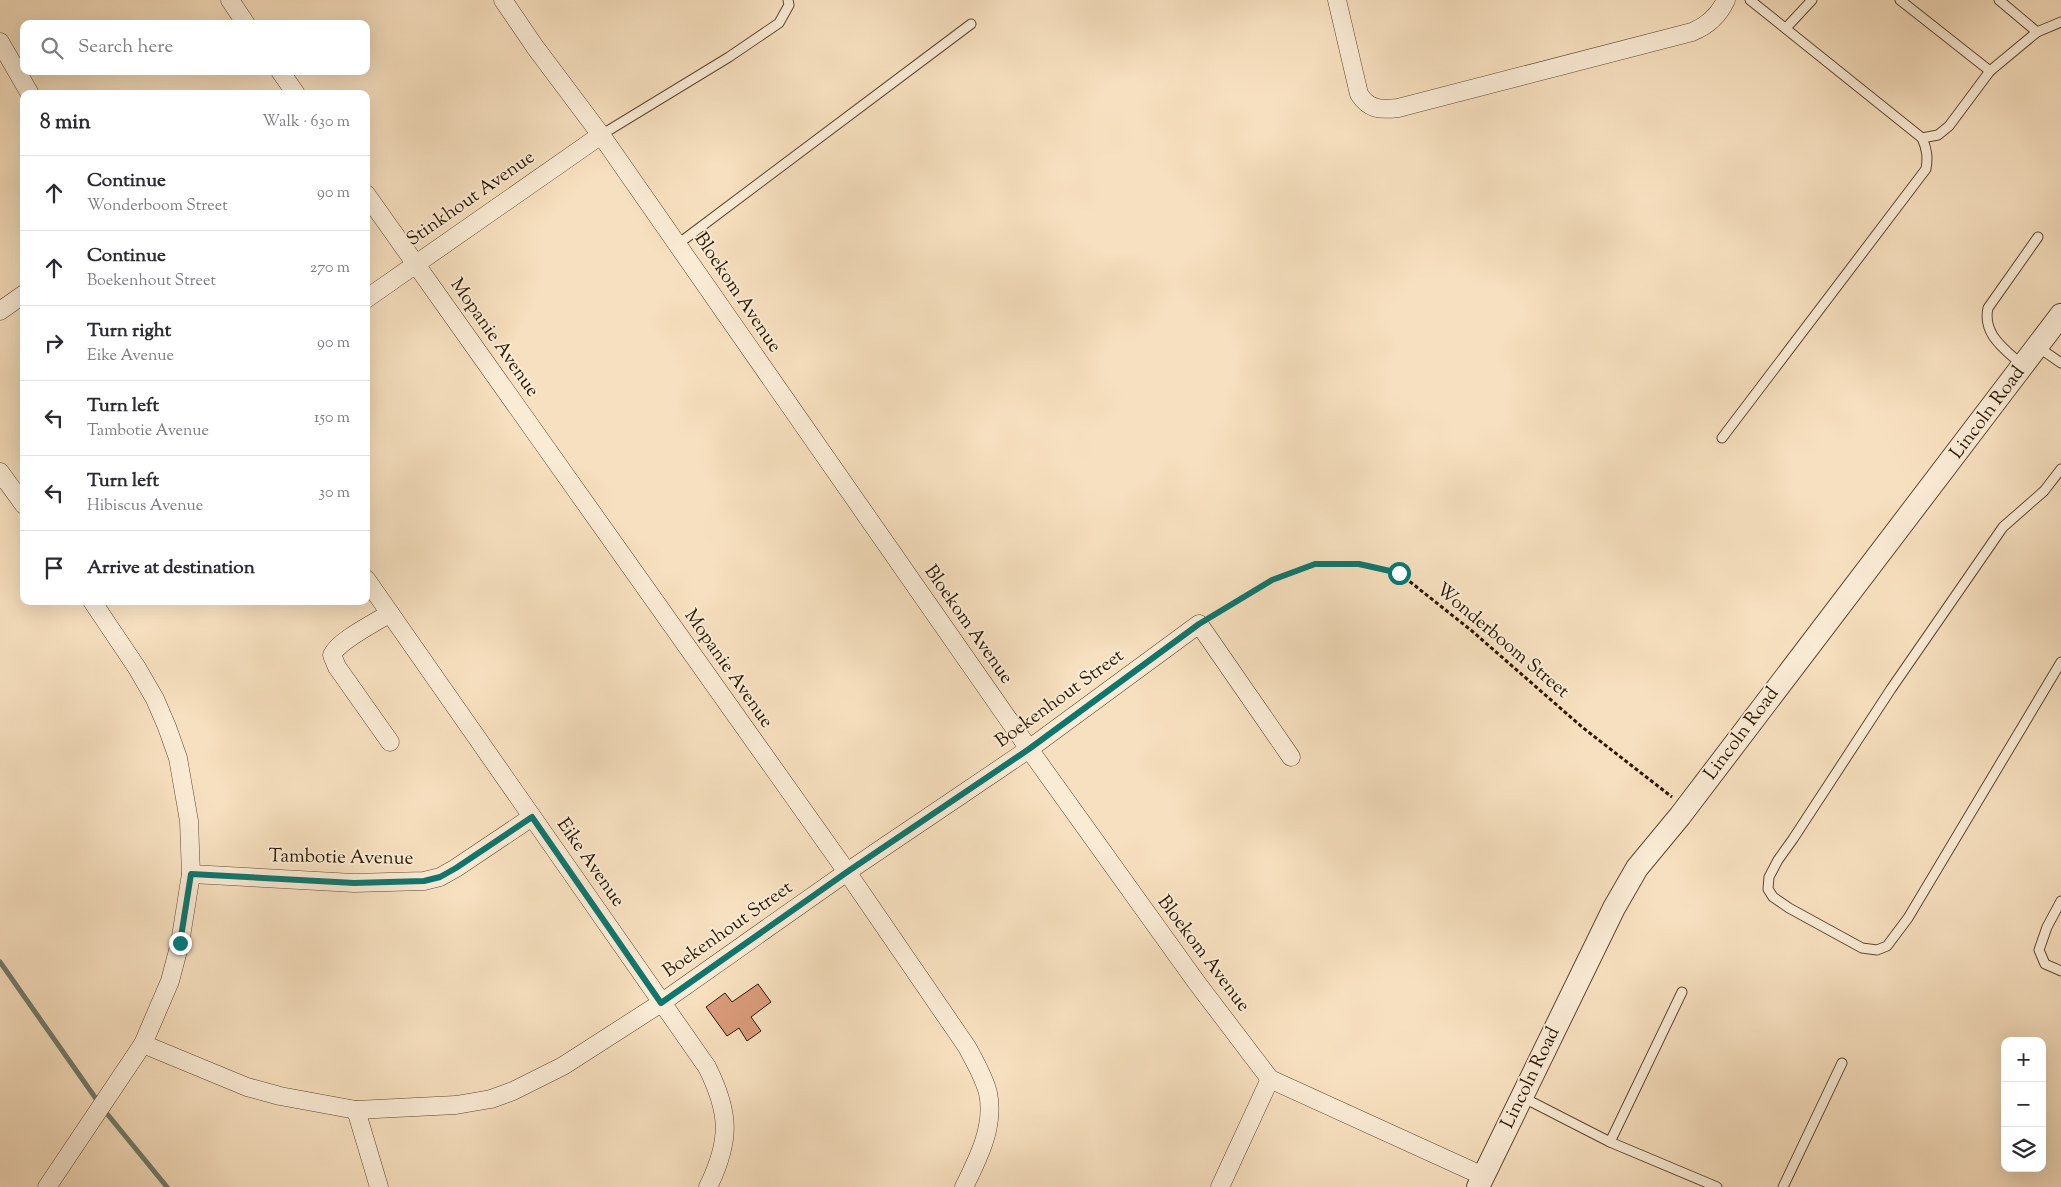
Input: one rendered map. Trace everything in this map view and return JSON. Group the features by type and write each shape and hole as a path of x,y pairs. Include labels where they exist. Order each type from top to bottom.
{"street":[{"path":"230,0 243,20"},
{"name":"Bloekom Avenue","path":"503,0 602,135 807,433 1029,749 1159,931 1270,1079 1480,1182"},
{"path":"1337,0 1359,94 1364,102 1374,108 1383,110 1398,108 1692,32 1704,27 1723,7 1726,0"},
{"path":"0,42 28,90"},
{"path":"283,75 293,90"},
{"name":"Stinkhout Avenue","path":"370,296 602,135"},
{"name":"Mopanie Avenue","path":"370,200 847,872 967,1047 981,1074 988,1093 990,1112 987,1129 974,1166 964,1187"},
{"path":"0,311 20,297"},
{"name":"Lincoln Road","path":"1480,1182 1614,908 1637,868 1686,808 2051,332"},
{"path":"0,472 20,500"},
{"name":"Eike Avenue","path":"370,585 661,1003 707,1066 723,1107 725,1125 724,1150 708,1187"},
{"path":"47,1187 143,1044 170,981 180,943 191,874 189,821 178,758 167,727 155,699 137,668 95,605"},
{"path":"390,613 350,638 335,650 332,655 337,666 390,742"},
{"path":"1199,624 1291,757"},
{"name":"Boekenhout Street","path":"143,1044 247,1087 280,1096 356,1110 456,1105 491,1099 531,1083 563,1066 661,1003 847,872 1029,749 1199,624"},
{"name":"Tambotie Avenue","path":"191,874 354,883 424,881 440,877 456,868 532,817"},
{"path":"1220,1187 1270,1079"},
{"path":"356,1110 379,1187"}],"lane":[{"path":"602,135 779,23 789,5 788,0"},
{"path":"1722,438 1926,169 1926,147 1922,138 1750,0"},
{"path":"1786,28 1812,0"},
{"path":"1900,0 1990,71"},
{"path":"1999,0 2037,32"},
{"path":"1922,138 1938,135 1949,126 1990,71 2037,32 2061,22"},
{"path":"678,244 971,24"},
{"path":"2023,367 1992,336 1986,322 1986,315 1988,308 2038,237"},
{"path":"2051,332 2061,363"},
{"path":"2061,469 2044,491 2004,527 1890,689 1778,860 1769,877 1768,889 1773,897 1862,948 1876,950 1887,946 1908,918 2061,662"},
{"path":"2061,901 2047,926 2038,950 2045,964 2061,971"},
{"path":"1610,1142 1682,992"},
{"path":"1783,1187 1842,1063"},
{"path":"1521,1097 1610,1142 1717,1187"}],"path":[{"name":"Wonderboom Street","path":"1199,624 1272,580 1315,564 1359,564 1399,573 1472,631 1582,727 1686,808"}],"building":[{"path":"758,984 771,1002 751,1017 761,1031 747,1041 739,1028 727,1036 706,1007 725,993 732,1002"}],"waterway":[{"path":"0,962 99,1103"},
{"path":"104,1110 167,1187"}],"route":[{"path":"180,943 191,874 354,883 424,881 440,877 456,868 532,817 661,1003 847,872 1029,749 1199,624 1272,580 1315,564 1359,564 1399,573"}]}
